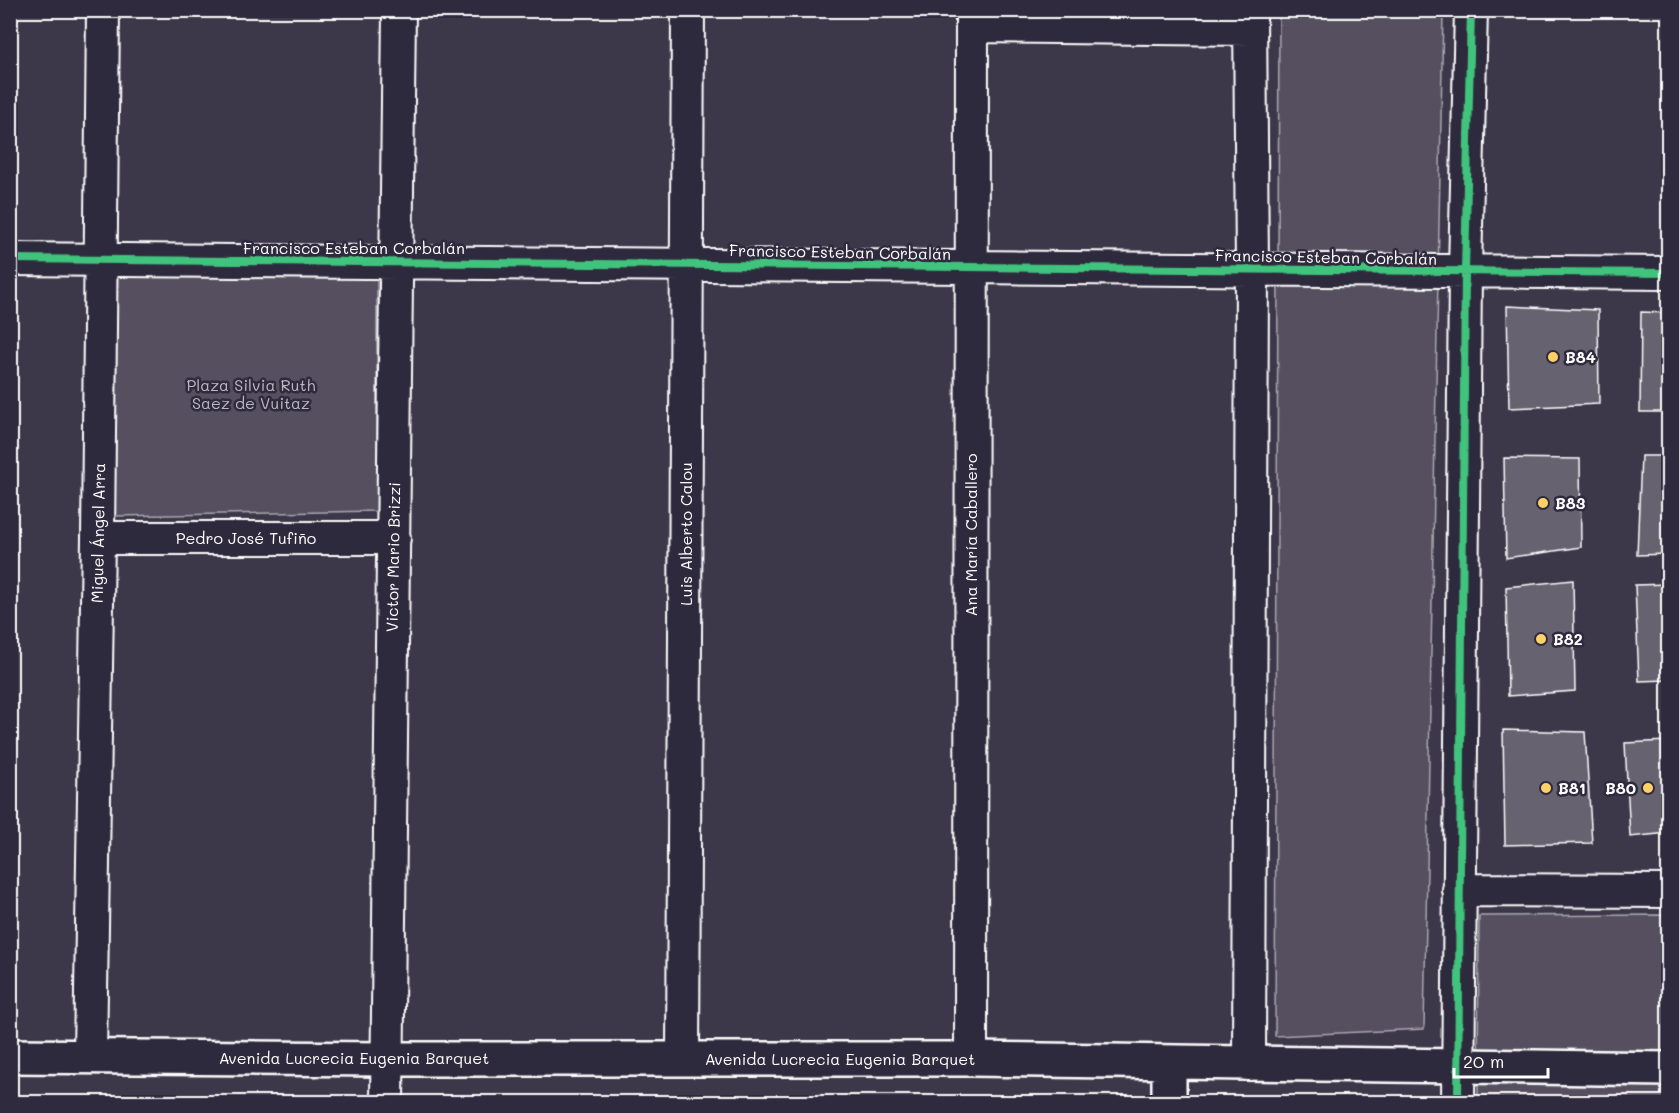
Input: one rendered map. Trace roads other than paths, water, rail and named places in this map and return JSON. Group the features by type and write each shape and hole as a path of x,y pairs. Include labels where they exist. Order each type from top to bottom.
{"main road":[{"name":"Avenida Lucrecia Eugenia Barquet","path":"10,1056 388,1059 971,1059 1668,1069"},
{"path":"1169,1062 1169,1102"}],"street":[{"name":"Miguel Ángel Arra","path":"90,1056 103,10"},
{"name":"Victor Mario Brizzi","path":"387,1102 399,10"},
{"name":"Luis Alberto Calou","path":"683,1058 688,10"},
{"path":"1458,1102 1465,271 1471,10"},
{"path":"972,18 1250,20 1252,269 1249,1064"},
{"name":"Ana María Caballero","path":"971,1059 972,18"},
{"name":"Francisco Esteban Corbalán","path":"10,259 1668,273"},
{"name":"Pedro José Tufiño","path":"98,538 393,538"},
{"path":"1459,890 1668,891"}],"place":[{"name":"B84","path":"1553,357"},
{"name":"B83","path":"1543,503"},
{"name":"B82","path":"1541,639"},
{"name":"B81","path":"1546,788"},
{"name":"B80","path":"1648,788"}],"park label":[{"name":"Plaza Silvia Ruth Saez de Vuitaz","path":"251,394"}]}
